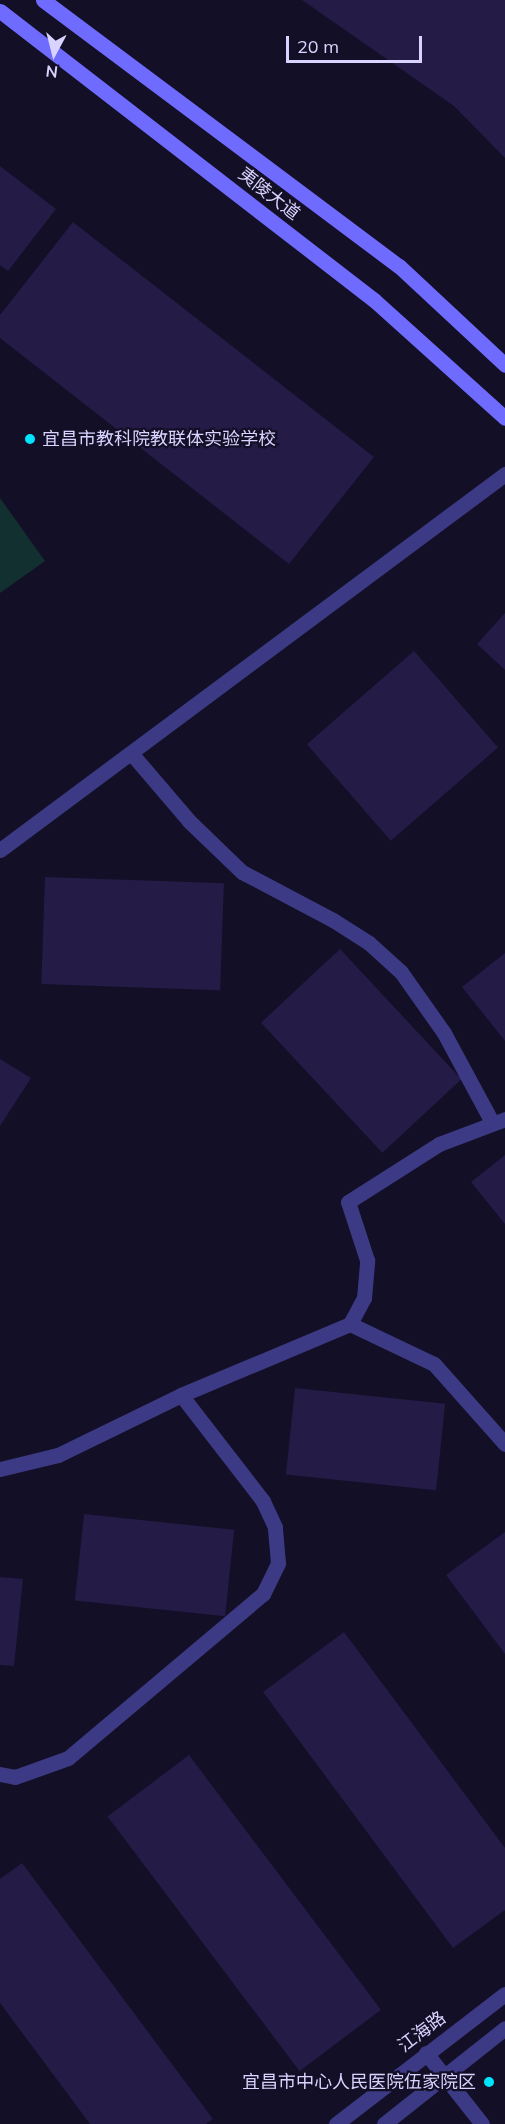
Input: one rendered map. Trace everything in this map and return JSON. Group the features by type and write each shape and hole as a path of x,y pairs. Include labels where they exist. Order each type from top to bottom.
{"main road":[{"name":"夷陵大道","path":"43,0 399,266 505,365"},
{"name":"夷陵大道","path":"0,11 374,300 505,418"}],"street":[{"path":"0,850 505,474"},
{"path":"0,1469 58,1455 181,1395 350,1324 364,1298 367,1260 348,1202 439,1144 499,1121 444,1033 401,972 333,920 242,872 189,821 131,753"},
{"path":"350,1324 434,1364 505,1444"},
{"path":"0,1774 15,1777 68,1758 263,1594 278,1563 275,1527 263,1501 181,1395"},
{"name":"江海路","path":"336,2124 505,1994"},
{"path":"384,2124 441,2076 505,2028"},
{"path":"426,2053 441,2076 482,2124"}],"green space":[{"path":"0,498 45,561 0,593"}],"building":[{"path":"302,0 505,0 505,158 454,106"},
{"path":"0,166 56,209 8,271 0,265"},
{"path":"73,222 374,457 289,564 0,338 0,315"},
{"path":"505,613 505,670 477,644"},
{"path":"414,651 498,748 391,841 307,744"},
{"path":"45,877 224,883 220,990 41,984"},
{"path":"340,949 461,1079 382,1153 261,1023"},
{"path":"505,953 505,1041 462,987"},
{"path":"0,1059 31,1078 0,1126"},
{"path":"505,1155 505,1224 471,1182"},
{"path":"295,1388 445,1404 436,1490 286,1475"},
{"path":"84,1514 234,1530 225,1616 75,1601"},
{"path":"505,1532 505,1654 446,1575"},
{"path":"0,1577 23,1579 14,1666 0,1665"},
{"path":"344,1632 505,1848 505,1910 453,1948 263,1692"},
{"path":"189,1755 381,2010 300,2071 108,1816"},
{"path":"22,1863 213,2119 206,2124 90,2124 0,2003 0,1879"}],"place":[{"name":"宜昌市教科院教联体实验学校","path":"30,439"},
{"name":"宜昌市中心人民医院伍家院区","path":"489,2082"}]}
